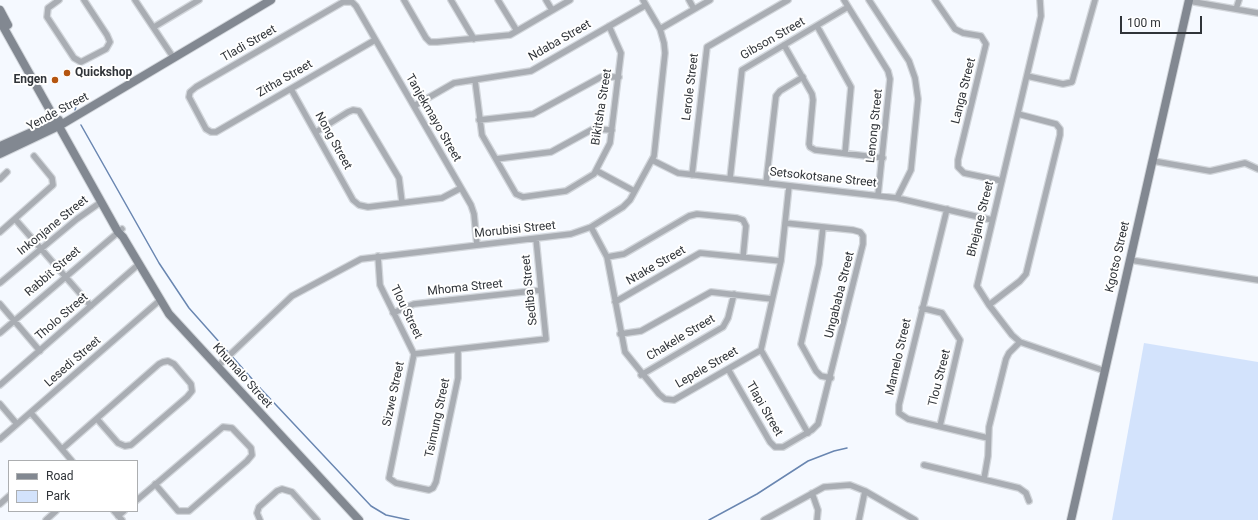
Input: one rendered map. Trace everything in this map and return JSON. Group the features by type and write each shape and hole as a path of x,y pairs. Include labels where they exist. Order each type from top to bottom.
{"street":[{"path":"59,0 48,8 47,17 74,58 81,62 106,49 110,42 107,34 84,0"},
{"path":"135,0 173,57"},
{"path":"186,0 190,5"},
{"path":"154,27 199,0"},
{"name":"Yende Street","path":"0,154 48,132 60,123 140,75 270,0"},
{"name":"Tladi Street","path":"206,129 190,101 188,94 192,90 343,2 349,0 356,6"},
{"path":"404,0 426,38 430,42 510,35 570,0"},
{"path":"451,0 474,38"},
{"path":"498,0 517,31"},
{"path":"546,0 552,10"},
{"path":"689,0 694,9"},
{"path":"660,29 710,0"},
{"name":"Lerole Street","path":"692,175 707,47 788,0"},
{"name":"Lenong Street","path":"844,0 888,71 890,79 878,195"},
{"path":"869,0 909,61 915,78 917,92 915,146 911,170 906,183 897,198"},
{"name":"Langa Street","path":"935,0 955,29 963,33 981,36 986,44 958,160 958,167 964,173 1002,181"},
{"name":"Bhejane Street","path":"1040,0 1041,16 977,281 978,290 1012,335 1020,342 1105,371"},
{"path":"1027,76 1063,84 1072,82 1095,0"},
{"path":"1236,9 1239,0"},
{"path":"1189,1 1258,13"},
{"name":"Kgotso Street","path":"1071,520 1189,1"},
{"name":"Ndaba Street","path":"414,106 454,83 531,71 609,26 644,2"},
{"name":"Morubisi Street","path":"218,366 297,293 357,260 378,256 571,234 591,227 623,207 652,160 665,53 660,29 644,2"},
{"name":"Tanjekmayo Street","path":"356,6 472,209 477,245"},
{"name":"Gibson Street","path":"730,179 741,73 746,66 817,26 848,6"},
{"name":"Khumalo Street","path":"0,10 36,75 60,123 159,301 169,314 359,520"},
{"name":"Khumalo Street","path":"0,21 35,84 60,123 67,140 101,202 121,232"},
{"name":"Bikitsha Street","path":"597,171 608,148 619,78 621,49 609,26"},
{"path":"817,26 851,87 845,153"},
{"name":"Zitha Street","path":"206,129 211,132 216,132 375,40"},
{"path":"784,45 813,97 809,144 810,148 815,150 882,158"},
{"path":"35,84 36,75"},
{"path":"479,120 533,114 601,77 619,78"},
{"path":"766,183 776,96 780,91 803,77"},
{"path":"475,80 482,135 518,196 524,197 566,191 597,171 634,191"},
{"name":"Nong Street","path":"291,89 357,204 368,206 402,202"},
{"path":"316,132 348,112 353,110 359,111 399,178 402,202 442,198 461,188"},
{"path":"989,305 1026,274 1060,135 1060,129 1056,124 1018,114"},
{"name":"Yende Street","path":"0,146 60,123"},
{"path":"496,159 551,152 593,129 612,130"},
{"path":"48,132 67,140"},
{"path":"0,232 50,190 54,183 52,178 34,156"},
{"name":"Setsokotsane Street","path":"652,160 678,173 878,195 992,220"},
{"path":"1153,161 1210,170 1245,162 1258,169"},
{"path":"0,179 7,172"},
{"path":"789,186 781,261 761,350 808,433"},
{"name":"Inkonjane Street","path":"0,284 41,248 101,202"},
{"name":"Mamelo Street","path":"946,209 898,409 904,417 988,438"},
{"path":"607,257 624,254 689,216 697,214 737,218 743,220 746,226 743,257"},
{"path":"16,219 91,306"},
{"name":"Ungababa Street","path":"785,223 857,231 862,234 864,239 820,422 808,433"},
{"name":"Lepele Street","path":"591,227 607,257 620,334 625,352 641,375 659,394 666,399 677,399 761,350"},
{"path":"823,227 819,264 801,344 816,371 821,376 831,378"},
{"name":"Rabbit Street","path":"0,333 66,276 121,232"},
{"name":"Sediba Street","path":"536,239 546,339"},
{"name":"Ntake Street","path":"615,302 700,253 781,261"},
{"name":"Tlou Street","path":"378,256 380,282 393,313 414,354"},
{"path":"1130,260 1258,280"},
{"name":"Tholo Street","path":"0,385 139,264"},
{"name":"Mhoma Street","path":"393,313 414,304 541,290"},
{"path":"620,334 641,331 708,292 734,294 772,300"},
{"name":"Chakele Street","path":"641,375 723,327 728,318 734,294"},
{"name":"Lesedi Street","path":"0,439 159,301"},
{"path":"0,304 40,351"},
{"name":"Tlou Street","path":"922,308 942,313 960,340 940,426"},
{"name":"Sizwe Street","path":"431,490 396,483 389,478 414,354 546,339"},
{"path":"984,479 988,456 988,438 1006,359 1009,352 1020,342"},
{"name":"Tsimung Street","path":"431,490 436,482 458,378 458,349"},
{"path":"62,449 163,362 168,361 174,364 191,384 192,391 187,397 131,445 126,446 118,443 97,419"},
{"name":"Tlapi Street","path":"728,369 774,447 783,447 808,433"},
{"path":"0,404 17,424"},
{"path":"30,413 71,460"},
{"path":"138,499 223,427 232,428 251,448 252,455 247,461 189,512 178,511 156,484"},
{"path":"924,465 1019,488 1026,493 1029,501"},
{"path":"764,520 826,486 850,485 865,491 915,520"},
{"path":"260,520 256,513 259,507 277,491 282,489 292,492 318,520"},
{"path":"859,520 865,491"},
{"path":"812,493 818,510 817,520"},
{"path":"0,504 8,497"},
{"path":"46,520 55,512"}],"green space":[{"path":"1144,343 1258,362 1258,520 1112,520"}],"waterway":[{"path":"75,110 78,100"},
{"path":"81,125 159,263 189,308 261,389 371,506 386,515 409,520"},
{"path":"709,520 757,494 808,461 834,451 847,448"}],"place":[{"name":"Quickshop","path":"67,73"},
{"name":"Engen","path":"55,80"}]}
